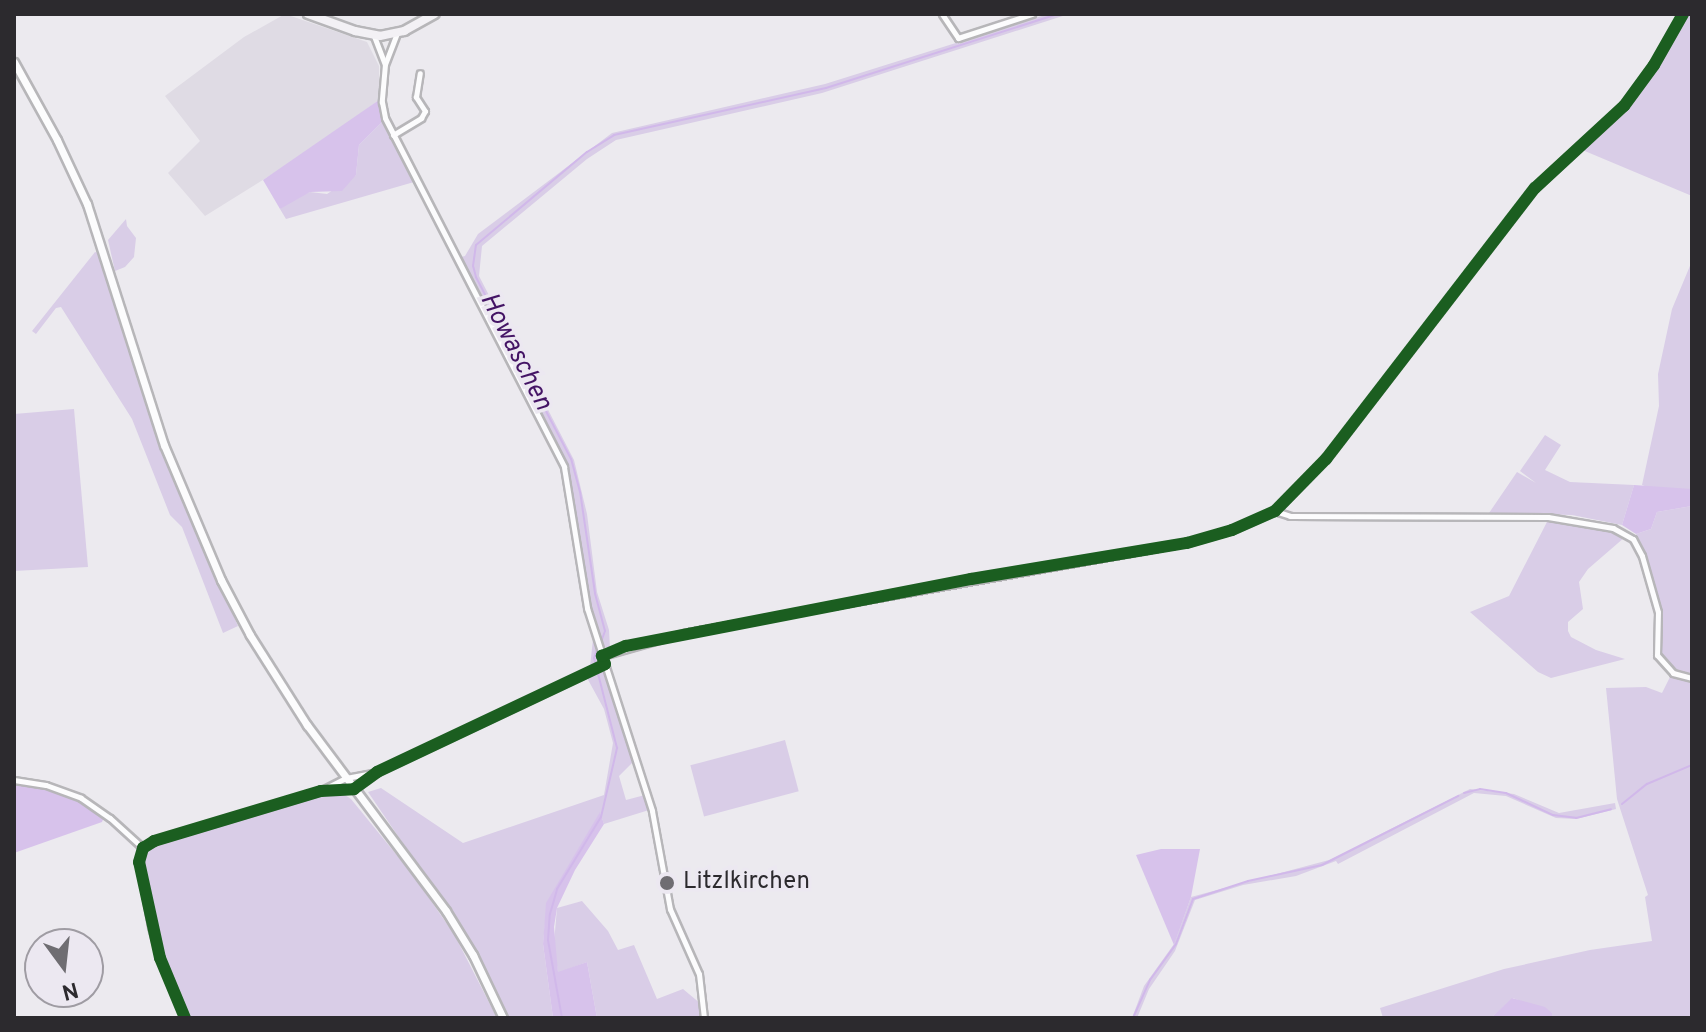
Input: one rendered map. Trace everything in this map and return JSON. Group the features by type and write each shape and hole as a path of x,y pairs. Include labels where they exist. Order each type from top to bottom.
{"main road":[{"path":"308,14 374,36 397,33 435,14"}],"street":[{"path":"942,14 958,38 1032,14"},
{"path":"601,653 675,634 1187,543 1232,530 1275,511 1326,459 1535,188 1624,106 1654,65 1683,14"},
{"path":"397,33 385,64 382,109 407,163 559,454 570,490 583,592 603,665 652,811 670,909 699,974 704,1018"},
{"path":"374,36 385,64"},
{"path":"14,62 57,140 87,204 164,445 205,546 276,678 354,789 446,911 478,965 503,1018"},
{"path":"393,135 421,118 425,111 416,97 420,73"},
{"path":"1275,511 1290,516 1548,517 1613,528 1633,539 1642,556 1658,612 1657,655 1673,673 1692,678"},
{"path":"321,791 354,789 377,772 603,665"},
{"path":"185,1018 151,926 139,862 143,848 154,841 321,791 346,778 377,772"},
{"path":"14,780 46,785 81,798 143,848"}],"shaded area":[{"path":"285,14 367,42 379,66 379,100 309,151 205,216 168,173 200,141 165,96 244,37"},
{"path":"1048,14 1069,14 822,93 616,140 587,159 482,246 479,276 574,460 587,514 597,592 609,630 610,648 604,647 586,591 566,462 461,257 465,256 478,234 612,133 825,84"},
{"path":"1687,14 1692,14 1692,196 1580,149 1608,126 1642,88"},
{"path":"379,100 383,121 359,145 356,175 342,191 310,192 280,209 263,180"},
{"path":"383,121 414,182 286,219 280,209 294,198 310,192 327,194 356,175 359,145"},
{"path":"126,219 136,238 134,257 125,267 115,271 108,240"},
{"path":"95,252 102,254 160,446 238,626 223,633 182,527 170,515 132,419 61,307 56,308 36,334 32,331"},
{"path":"1692,261 1692,489 1653,489 1642,485 1659,406 1658,374 1672,309"},
{"path":"74,409 88,567 14,571 14,414"},
{"path":"1545,435 1561,445 1545,470 1570,482 1634,485 1622,525 1572,515 1489,513 1517,472 1536,483 1520,471"},
{"path":"1634,485 1692,489 1692,506 1657,512 1651,529 1636,534 1622,525"},
{"path":"1692,506 1692,676 1672,668 1661,654 1662,611 1636,534 1651,529 1657,512"},
{"path":"1548,520 1609,529 1625,537 1588,569 1579,582 1583,609 1568,622 1568,631 1571,637 1596,650 1625,659 1551,678 1538,672 1470,612 1509,596"},
{"path":"593,639 633,762 619,776 626,800 645,795 649,810 604,824 600,813 547,903 543,944 553,1018 508,1018 477,952 368,792 381,788 463,843 604,795 613,743 604,709 586,676 594,671 590,667"},
{"path":"1671,675 1692,681 1692,1018 1552,1018 1552,1013 1513,998 1491,1018 1383,1018 1380,1008 1504,969 1590,950 1652,941 1645,897 1648,895 1617,799 1606,688 1646,687 1662,693"},
{"path":"785,740 799,791 704,817 690,765"},
{"path":"14,783 65,793 104,817 102,822 14,853"},
{"path":"1470,789 1514,794 1559,813 1615,803 1616,809 1576,819 1556,818 1506,796 1474,793 1338,864 1336,861 1296,876 1243,885 1195,900 1175,951 1149,989 1137,1018 1132,1018 1144,986 1174,944 1191,897 1329,860"},
{"path":"323,795 345,795 351,799 413,875 454,934 497,1018 188,1018 163,959 154,926 142,862 145,850"},
{"path":"600,812 604,824 575,870 557,908 554,927 558,972 587,962 597,1018 553,1018 543,944 546,903"},
{"path":"1161,849 1200,849 1191,897 1174,945 1136,855"},
{"path":"582,901 608,931 618,950 634,945 657,999 683,989 701,1004 701,1018 597,1018 587,962 558,973 554,943 557,908"},
{"path":"1512,998 1545,1007 1552,1013 1552,1018 1491,1018"}],"waterway":[{"name":"Howaschen","path":"601,642 605,631 595,593 580,492 571,459 476,277 473,266 476,245 587,152 614,135 826,88 1058,14"},
{"name":"Howaschen","path":"562,1018 548,940 550,914 557,889 601,817 617,748 594,658 598,647"},
{"path":"1622,804 1647,784 1692,765"},
{"path":"1464,793 1480,789 1506,793 1553,815 1576,818 1611,809"},
{"path":"1133,1018 1150,980 1176,944 1193,899 1248,881 1322,865 1458,796"}],"cycle path":[{"path":"185,1018 160,958 139,862 143,848 154,841 321,791 354,789 377,772 605,664 602,656 626,646 971,579 1187,543 1232,530 1275,511 1326,459 1535,188 1624,106 1654,65 1683,14"}],"place":[{"name":"Litzlkirchen","path":"667,883"}]}
